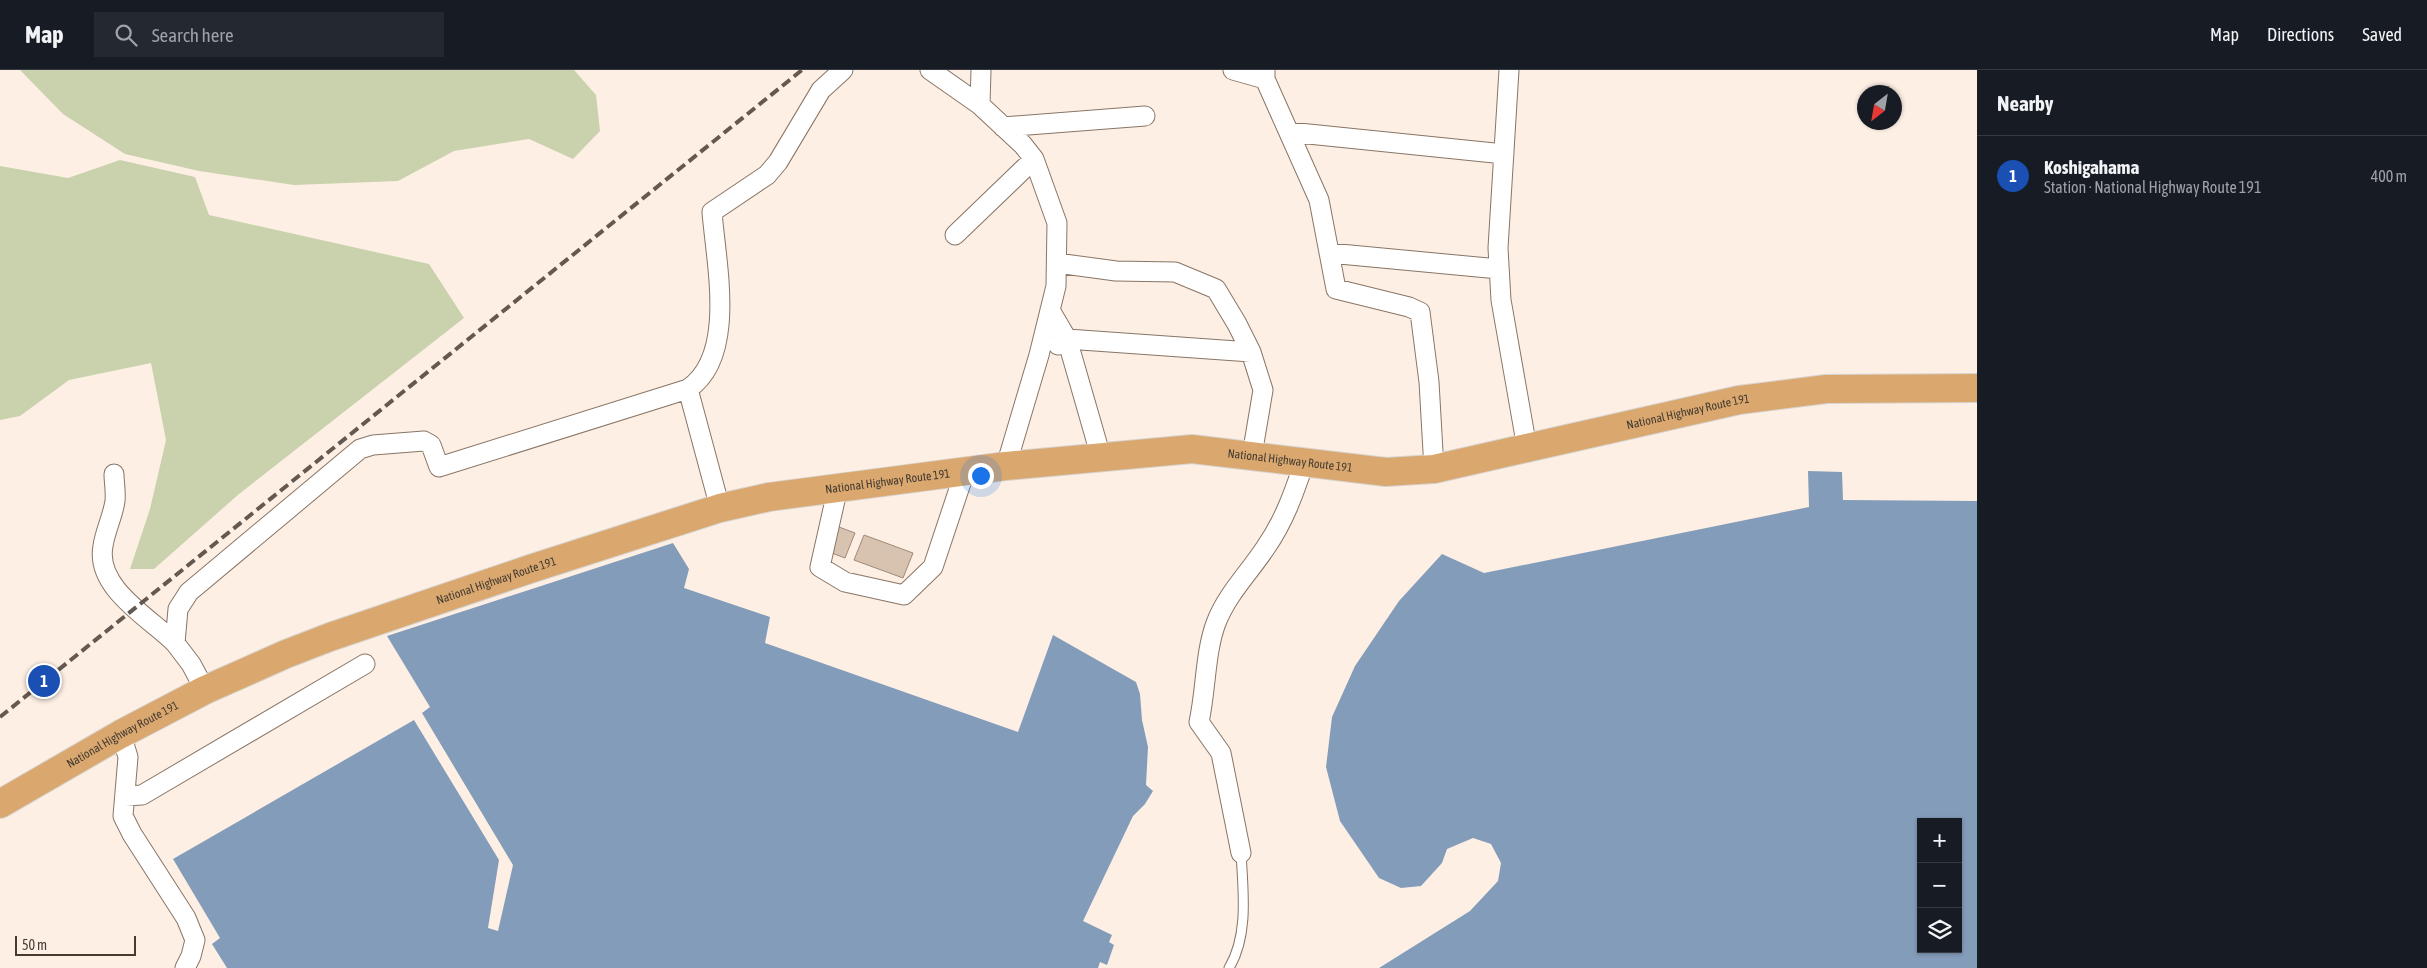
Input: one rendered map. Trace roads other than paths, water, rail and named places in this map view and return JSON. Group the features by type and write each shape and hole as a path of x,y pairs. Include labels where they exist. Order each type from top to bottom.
{"highway":[{"name":"National Highway Route 191","path":"0,804 121,734 205,690 330,637 530,569 720,508 769,497 1006,466 1192,449 1386,472 1434,469 1739,400 1826,389 1977,388"}],"street":[{"path":"175,643 178,609 189,592 360,449 373,445 424,441 431,445 439,467 688,389 699,381 708,368 717,347 720,314 712,212 768,175 778,162 821,90 843,70"},
{"path":"930,70 980,105 1034,159 1057,223 1056,286 1039,355 1006,466"},
{"path":"980,105 981,70"},
{"path":"1232,70 1265,75 1319,200 1336,289 1409,307 1420,312 1429,382 1434,469"},
{"path":"1509,70 1498,248 1501,300 1527,448"},
{"path":"1003,127 1145,116"},
{"path":"1289,132 1504,154"},
{"path":"955,235 1034,159"},
{"path":"1329,253 1499,269"},
{"path":"1057,263 1116,271 1175,272 1216,289 1238,324 1251,352 1263,390 1252,455"},
{"path":"1050,310 1067,339 1101,457"},
{"path":"1039,355 1067,339 1251,352"},
{"path":"688,389 720,508"},
{"path":"1241,853 1221,753 1199,722 1209,653 1215,625 1225,603 1266,548 1284,518 1304,463"},
{"path":"838,487 820,567 846,582 904,595 933,567 965,471"},
{"path":"114,474 115,501 102,546 101,561 123,597 149,623 175,643 191,664 205,690"},
{"path":"125,796 142,796 365,664"},
{"path":"121,734 128,757 123,816 186,918 195,940 192,956 185,968"}],"lane":[{"path":"1229,968 1240,936 1244,903 1241,853"}],"water":[{"path":"1808,471 1842,472 1843,500 1977,501 1977,968 1379,968 1470,911 1498,881 1501,863 1491,844 1473,838 1447,849 1442,863 1421,886 1401,888 1379,878 1340,821 1326,767 1332,717 1355,666 1399,601 1442,554 1484,573 1809,507"},
{"path":"673,543 689,569 684,588 770,617 765,643 1018,732 1053,635 1136,682 1140,694 1142,720 1148,747 1146,785 1153,791 1145,804 1133,816 1083,921 1112,935 1109,942 1114,945 1107,965 1100,962 1098,968 227,968 212,944 220,938 173,859 414,720 499,860 488,928 498,931 513,865 422,713 430,707 387,636"}],"railway":[{"path":"0,717 802,70"}],"place":[{"name":"Koshigahama","path":"44,681"}]}
